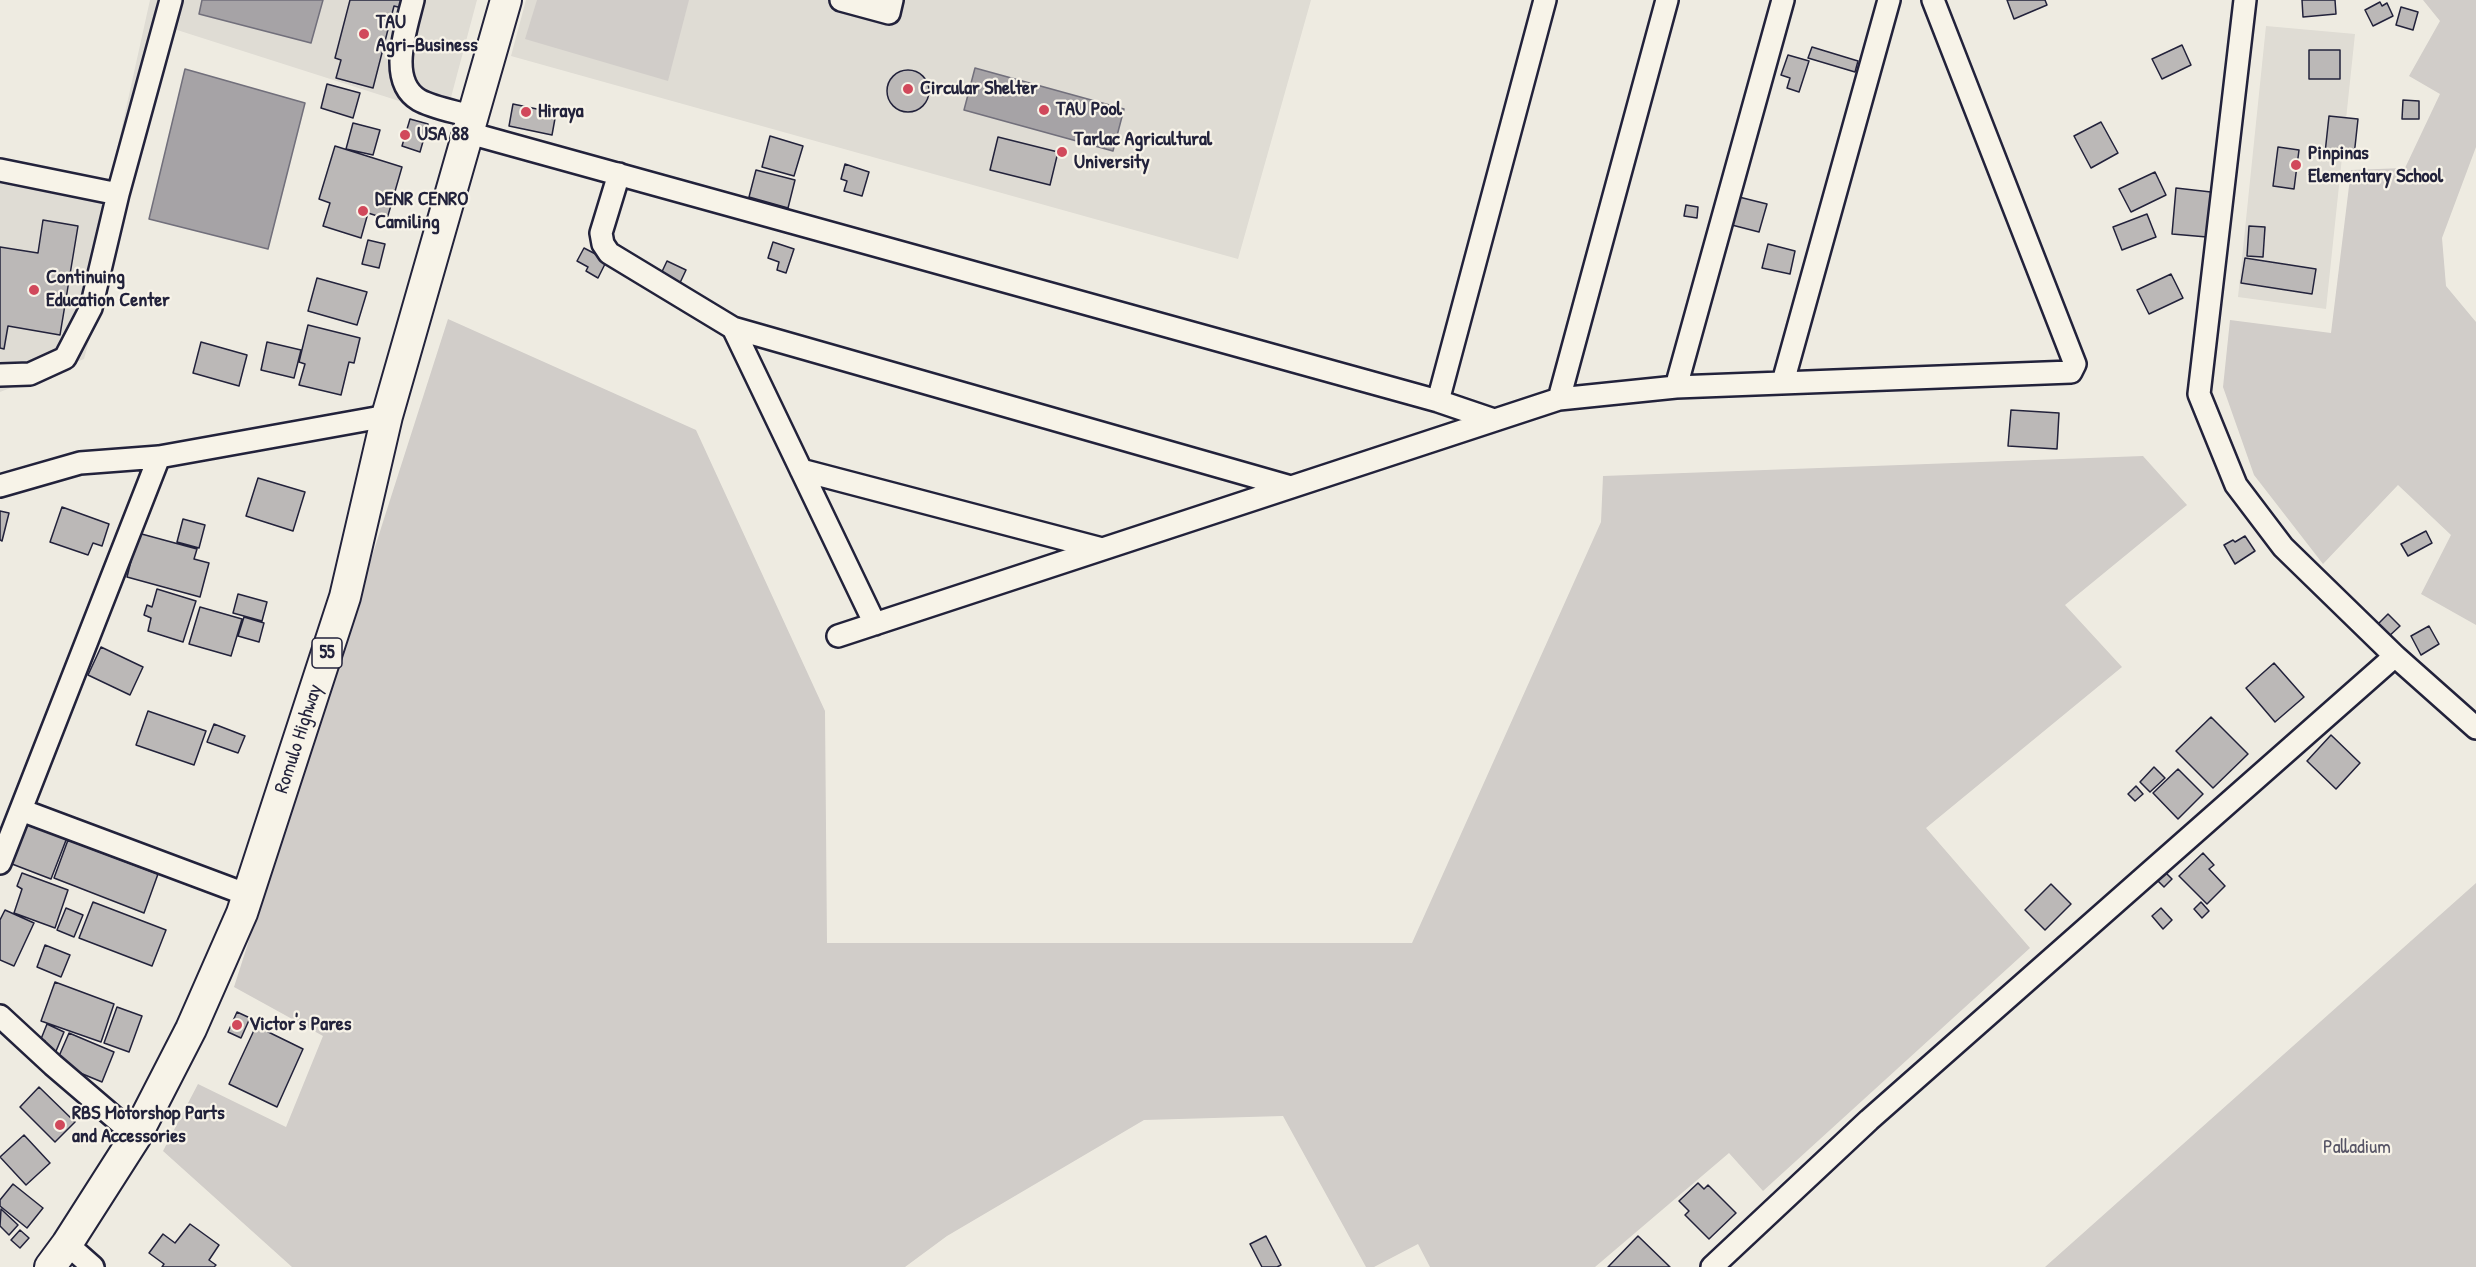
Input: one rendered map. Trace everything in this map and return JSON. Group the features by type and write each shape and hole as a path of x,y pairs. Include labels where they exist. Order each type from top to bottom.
{"highway":[{"name":"Romulo Highway","path":"50,1267 135,1136 211,988 248,895 345,597 387,416 506,0"}],"street":[{"path":"0,375 30,374 65,358 91,308 118,194 171,0"},
{"path":"413,0 400,54 404,85 419,100 471,125 619,174 1438,401 1494,420"},
{"path":"841,0 889,13 892,0"},
{"path":"1438,401 1545,0"},
{"path":"1559,399 1667,0"},
{"path":"1676,387 1783,0"},
{"path":"1783,381 1889,0"},
{"path":"838,636 1559,399 1676,387 1783,381 2071,372 2075,364 1933,0"},
{"path":"2245,0 2199,394 2236,485 2283,547 2395,656 2476,728"},
{"path":"0,170 118,194"},
{"path":"619,174 601,233 603,244 609,253 733,328 1291,486"},
{"path":"733,328 875,624"},
{"path":"0,486 80,463 159,457 387,416"},
{"path":"0,863 159,457"},
{"path":"801,470 1102,549"},
{"path":"1712,1267 1869,1120 2395,656"},
{"path":"21,810 248,895"},
{"path":"0,1016 135,1136"},
{"path":"67,1244 93,1267"}],"shaded area":[{"path":"150,0 477,0 446,116 174,29 84,359 0,392 0,158 110,181"},
{"path":"202,0 323,0 311,43 199,14"},
{"name":"Tarlac Agricultural University","path":"526,0 1311,0 1238,259 511,56"},
{"name":"Pinpinas Elementary School","path":"2266,26 2355,34 2326,309 2238,297"},
{"name":"TAU Pool","path":"975,68 1124,109 1113,151 964,110"},
{"path":"185,69 305,103 268,249 149,219"}],"green space":[{"path":"537,0 689,0 668,81 525,39"},
{"path":"2423,0 2476,0 2476,147 2442,238 2446,286 2476,322 2476,625 2421,594 2451,535 2398,485 2323,564 2254,475 2223,387 2230,320 2331,333 2351,170 2405,168 2440,94 2409,76 2440,21"},
{"path":"448,319 696,430 825,711 827,943 1412,943 1601,522 1603,476 2143,456 2187,505 2065,605 2122,667 1926,828 2030,948 1763,1191 1729,1153 1595,1267 1430,1267 1418,1244 1374,1267 1366,1267 1283,1116 1144,1120 947,1236 905,1267 292,1267 163,1151 198,1084 286,1127 323,1036 234,987"},
{"name":"Palladium","path":"2476,883 2476,1267 2045,1267"}],"building":[{"name":"TAU Agri-Business","path":"350,0 408,0 406,9 394,6 373,88 336,78 341,60 335,58"},
{"path":"2007,0 2045,0 2047,5 2014,19"},
{"path":"2302,0 2335,0 2336,14 2303,17"},
{"path":"2380,2 2382,6 2387,3 2393,16 2373,26 2365,10"},
{"path":"2401,7 2418,12 2413,30 2396,25"},
{"path":"2182,45 2191,65 2162,79 2152,59"},
{"path":"1812,47 1858,61 1855,72 1808,58"},
{"path":"2309,50 2340,50 2340,79 2309,79"},
{"path":"1788,55 1809,61 1799,92 1787,88 1790,78 1781,75"},
{"name":"Circular Shelter","path":"908,70 922,77 929,91 922,105 908,112 894,105 887,91 894,77"},
{"path":"327,84 360,93 353,118 321,108"},
{"path":"2403,100 2419,101 2419,119 2402,119"},
{"path":"513,104 556,113 552,135 509,126"},
{"path":"2329,116 2358,119 2354,156 2325,153"},
{"path":"410,119 428,124 420,152 402,146"},
{"path":"2101,122 2118,153 2091,168 2074,136"},
{"path":"353,123 380,130 373,155 346,149"},
{"path":"770,136 803,146 794,176 762,167"},
{"path":"998,137 1058,152 1050,185 990,170"},
{"path":"335,146 402,167 387,219 368,213 361,238 323,226 330,203 319,199"},
{"path":"2278,147 2299,150 2294,189 2273,186"},
{"path":"845,164 869,172 862,196 844,191 847,181 841,179"},
{"path":"756,170 795,180 788,208 749,197"},
{"path":"2155,172 2166,195 2131,212 2119,189"},
{"path":"2176,188 2211,192 2207,237 2172,234"},
{"path":"1735,196 1767,204 1759,232 1728,224"},
{"path":"1686,205 1698,207 1697,218 1684,216"},
{"path":"2147,214 2156,237 2122,250 2113,227"},
{"name":"Continuing Education Center","path":"43,220 78,226 60,335 8,326 4,349 0,348 0,247 38,253"},
{"path":"2249,226 2265,227 2263,257 2247,256"},
{"path":"368,240 385,244 379,268 362,264"},
{"path":"773,242 794,249 786,273 777,270 779,262 768,258"},
{"path":"1768,244 1795,251 1790,274 1762,268"},
{"path":"584,248 607,260 598,278 586,271 588,267 577,261"},
{"path":"2245,258 2316,269 2312,294 2241,283"},
{"path":"667,261 686,270 678,287 659,278"},
{"path":"2171,274 2183,298 2149,314 2137,290"},
{"path":"317,278 367,292 357,325 308,311"},
{"path":"308,325 360,338 354,363 349,362 341,395 299,385 305,364 299,362"},
{"path":"201,342 247,355 239,386 193,373"},
{"path":"267,342 301,350 294,378 261,370"},
{"path":"2011,410 2059,413 2057,449 2008,446"},
{"path":"258,478 305,492 293,531 246,516"},
{"path":"62,507 109,524 102,546 93,543 88,555 50,542"},
{"path":"0,511 9,513 2,541 0,540"},
{"path":"183,519 205,525 199,548 177,542"},
{"path":"2426,531 2432,543 2408,556 2401,544"},
{"path":"138,533 197,549 194,559 209,563 200,597 127,577"},
{"path":"2245,536 2255,551 2235,564 2224,545"},
{"path":"157,589 196,601 183,642 148,631 151,618 144,615 147,605 152,607"},
{"path":"238,594 267,602 262,621 233,613"},
{"path":"200,607 242,619 231,656 189,644"},
{"path":"2388,614 2400,626 2387,638 2376,626"},
{"path":"244,617 264,623 259,642 238,636"},
{"path":"2429,626 2439,644 2421,655 2411,636"},
{"path":"101,647 143,667 130,695 88,675"},
{"path":"2274,663 2304,697 2275,722 2246,688"},
{"path":"148,711 206,731 194,765 136,745"},
{"path":"2211,717 2248,754 2213,788 2176,751"},
{"path":"214,724 245,736 238,753 207,742"},
{"path":"2331,735 2360,763 2336,789 2307,761"},
{"path":"2154,767 2165,778 2150,792 2140,782"},
{"path":"2178,769 2203,794 2178,819 2153,793"},
{"path":"2136,786 2143,794 2135,801 2128,794"},
{"path":"28,820 68,835 51,879 12,864"},
{"path":"68,840 158,874 144,913 54,878"},
{"path":"2203,853 2214,865 2209,869 2225,886 2207,904 2179,876"},
{"path":"2163,870 2172,879 2164,887 2155,878"},
{"path":"22,873 68,890 55,928 14,913 22,889 17,886"},
{"path":"2051,884 2071,904 2045,930 2025,910"},
{"path":"93,902 166,930 152,966 79,938"},
{"path":"2201,902 2209,911 2202,918 2194,909"},
{"path":"66,908 83,915 74,937 57,930"},
{"path":"2161,908 2172,920 2163,929 2152,916"},
{"path":"5,910 34,923 14,966 0,960 0,920"},
{"path":"45,945 70,955 61,977 37,967"},
{"path":"55,982 114,1004 101,1042 41,1021"},
{"path":"117,1007 142,1016 129,1052 104,1043"},
{"path":"237,1012 250,1018 241,1038 228,1032"},
{"path":"47,1024 64,1032 54,1056 41,1050 45,1041 41,1039"},
{"path":"256,1026 303,1049 277,1107 229,1084"},
{"path":"69,1033 114,1052 102,1082 56,1063"},
{"path":"39,1087 75,1122 55,1142 20,1107"},
{"path":"24,1135 50,1163 26,1185 0,1157"},
{"path":"1698,1183 1704,1189 1708,1185 1736,1213 1709,1239 1685,1215 1689,1211 1679,1201"},
{"path":"13,1184 43,1208 27,1228 0,1206 0,1200"},
{"path":"1,1209 18,1225 9,1235 0,1226"},
{"path":"190,1224 219,1245 209,1260 216,1265 214,1267 162,1267 164,1264 149,1253 163,1234 175,1243"},
{"path":"20,1230 29,1238 20,1248 11,1240"},
{"path":"1266,1236 1281,1265 1277,1267 1262,1267 1250,1244"},
{"path":"1638,1236 1670,1267 1608,1267"}],"place":[{"name":"TAU Agri-Business","path":"364,34"},
{"name":"Circular Shelter","path":"908,89"},
{"name":"TAU Pool","path":"1044,110"},
{"name":"Hiraya","path":"526,112"},
{"name":"USA 88","path":"405,135"},
{"name":"Tarlac Agricultural University","path":"1062,152"},
{"name":"Pinpinas Elementary School","path":"2296,165"},
{"name":"DENR CENRO Camiling","path":"363,211"},
{"name":"Continuing Education Center","path":"34,290"},
{"name":"Victor's Pares","path":"237,1025"},
{"name":"RBS Motorshop Parts and Accessories","path":"60,1125"}]}
